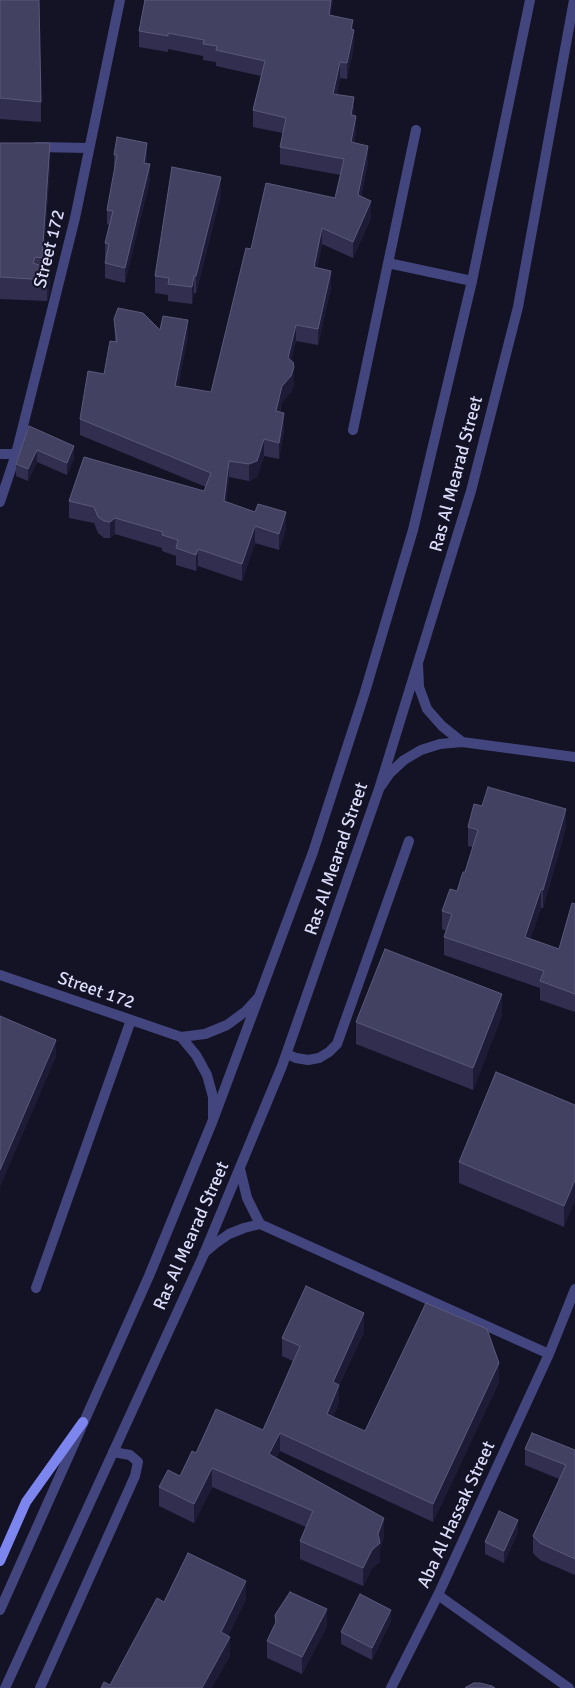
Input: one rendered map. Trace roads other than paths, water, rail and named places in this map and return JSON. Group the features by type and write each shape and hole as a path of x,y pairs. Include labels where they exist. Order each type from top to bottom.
{"main road":[{"path":"0,1561 26,1502 83,1422"}],"street":[{"name":"Street 172","path":"0,502 16,454 75,218 120,0"},
{"name":"Ras Al Mearad Street","path":"0,1610 149,1276 261,996 319,833 364,695 413,530 472,281 530,0"},
{"name":"Ras Al Mearad Street","path":"5,1688 204,1254 240,1169 287,1054 379,789 471,491 518,307 574,0"},
{"path":"353,430 416,130"},
{"path":"29,146 88,148"},
{"path":"388,263 472,281"},
{"path":"0,454 16,454"},
{"path":"418,664 419,687 428,709 442,726 462,742"},
{"path":"379,789 390,773 404,760 421,750 440,744 462,742 575,757"},
{"path":"287,1054 308,1060 319,1058 337,1044 409,841"},
{"name":"Street 172","path":"0,975 181,1037 205,1034 227,1025 246,1011 261,996"},
{"path":"36,1288 131,1020"},
{"path":"181,1037 196,1055 207,1075 213,1097 213,1120"},
{"path":"240,1169 247,1198 260,1224"},
{"path":"204,1254 229,1234 260,1224 549,1354"},
{"name":"Aba Al Hassak Street","path":"391,1688 438,1595 549,1354 575,1288"},
{"path":"40,1688 135,1476 138,1462 130,1455 113,1452"},
{"path":"438,1595 569,1688"}]}
